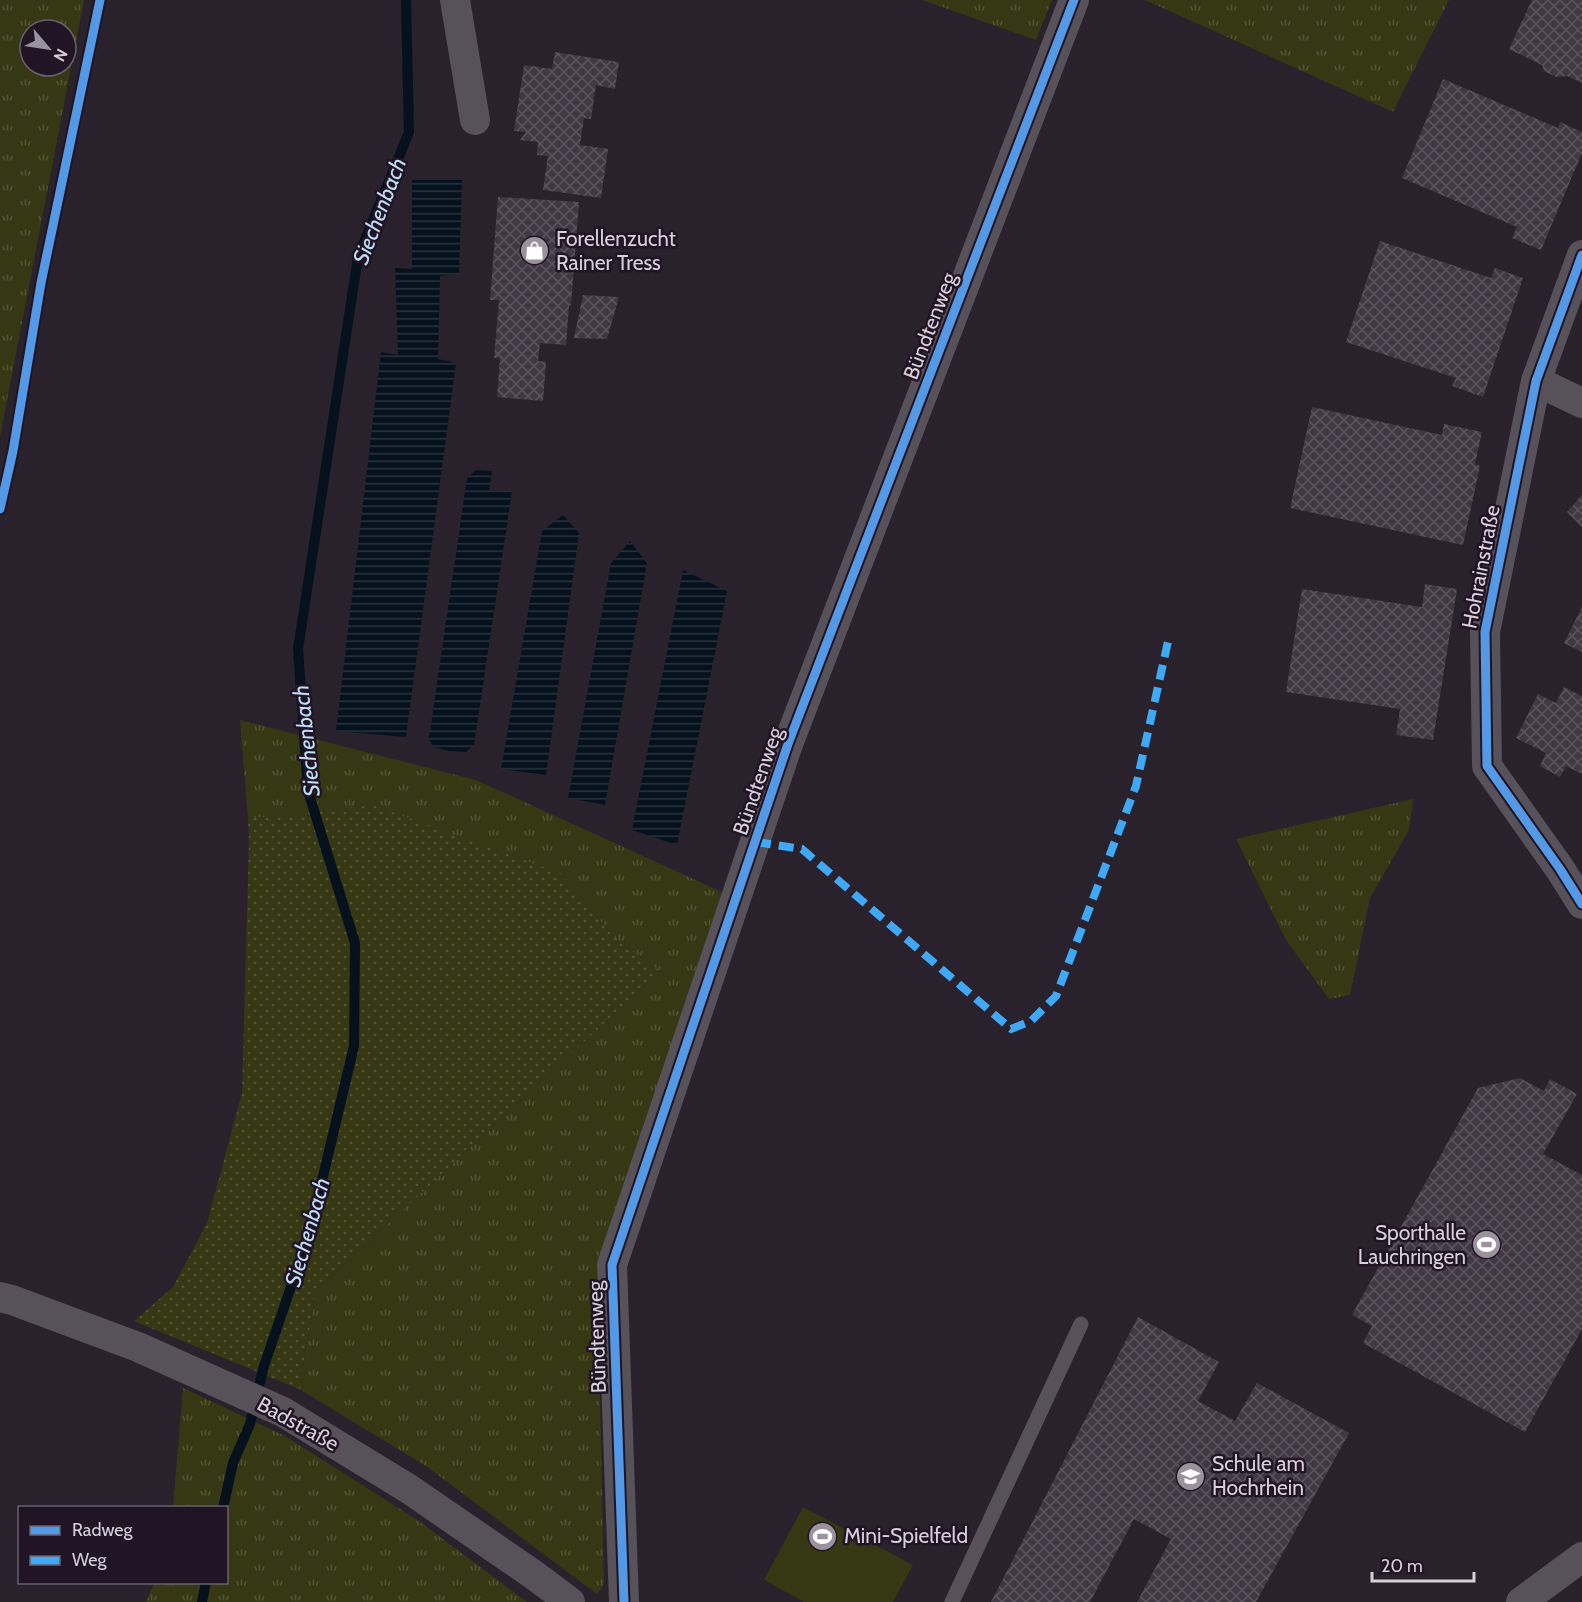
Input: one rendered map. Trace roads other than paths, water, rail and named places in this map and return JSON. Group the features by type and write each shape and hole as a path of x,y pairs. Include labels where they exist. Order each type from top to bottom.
{"street":[{"path":"455,0 475,120"},
{"name":"Bündtenweg","path":"624,1602 612,1265 788,744 1074,0"},
{"name":"Hohrainstraße","path":"1582,255 1536,381 1485,632 1487,766 1582,904"},
{"path":"1536,381 1582,403"},
{"name":"Badstraße","path":"0,1297 138,1347 283,1412 409,1489 570,1602"},
{"path":"1521,1602 1582,1558"}],"lane":[{"path":"952,1602 1081,1324"}],"water":[{"path":"412,180 462,180 459,274 440,276 438,359 456,363 406,737 336,731 381,352 398,355 395,268 412,269"},
{"path":"476,470 492,471 489,491 512,491 474,745 466,752 449,751 433,747 429,738 467,478"},
{"path":"563,515 579,533 546,775 501,769 542,531"},
{"path":"630,541 647,563 605,805 568,798 611,563"},
{"path":"683,570 727,591 677,845 632,830"}],"waterway":[{"name":"Siechenbach","path":"223,1506 233,1463 250,1424 264,1366 310,1231 354,1046 355,943 308,791 298,649 358,257 409,132 406,0"},
{"name":"Siechenbach","path":"202,1602 206,1584"}],"place":[{"name":"Forellenzucht Rainer Tress","path":"535,251"},
{"name":"Sporthalle Lauchringen","path":"1487,1245"},
{"name":"Schule am Hochrhein","path":"1191,1476"},
{"name":"Mini-Spielfeld","path":"823,1536"}]}
